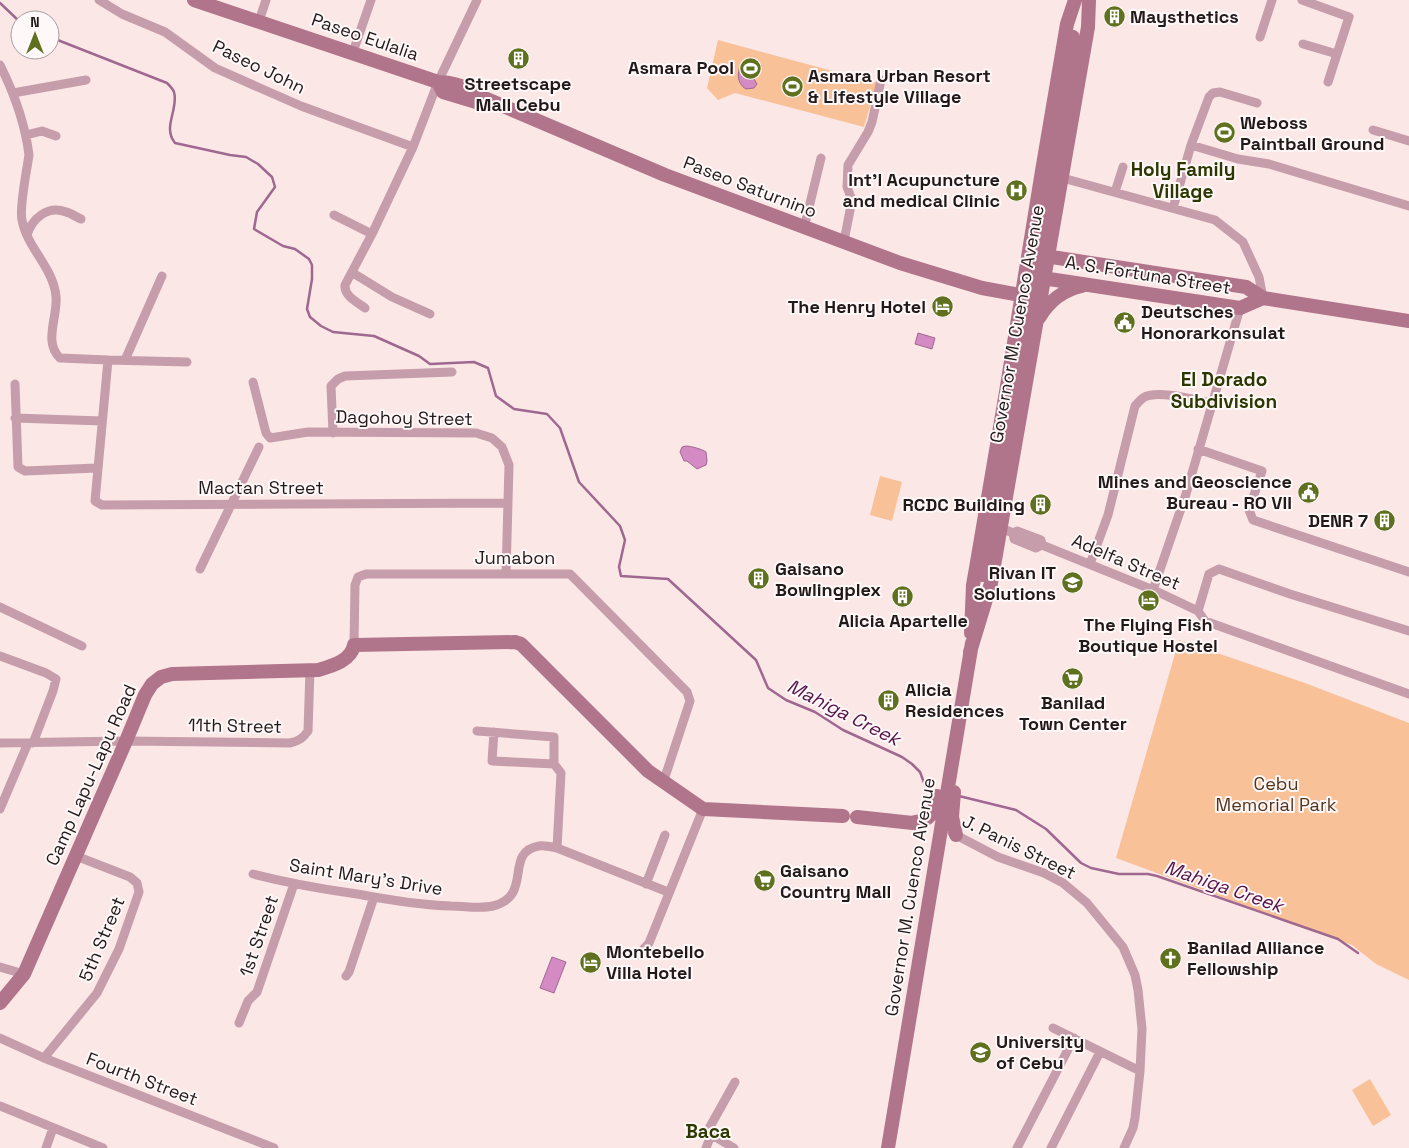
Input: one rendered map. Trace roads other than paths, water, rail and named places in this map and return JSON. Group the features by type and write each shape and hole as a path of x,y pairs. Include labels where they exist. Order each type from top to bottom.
{"main road":[{"name":"Paseo Eulalia","path":"194,0 438,82"},
{"name":"Governor M. Cuenco Avenue","path":"970,652 973,585 1067,24 1075,0"},
{"name":"Governor M. Cuenco Avenue","path":"888,1148 950,767 1081,0"},
{"name":"Governor M. Cuenco Avenue","path":"970,652 1007,531 1018,426 1088,27 1089,0"},
{"name":"Paseo Saturnino","path":"438,82 447,82 478,92 482,97 665,175 804,228 913,267 982,288 1041,299"},
{"path":"1035,210 1044,217 1055,214"},
{"name":"A. S. Fortuna Street","path":"1029,254 1246,287 1263,298 1409,321"},
{"name":"A. S. Fortuna Street","path":"1025,276 1240,308 1263,298"},
{"path":"1036,322 1057,296 1068,290 1088,285"},
{"path":"1006,392 1015,388 1022,391 1024,395"},
{"path":"1001,424 1018,426"},
{"path":"354,645 515,642 521,644 648,771 703,809 843,816"},
{"name":"Camp Lapu-Lapu Road","path":"0,1003 24,974 145,695 152,684 161,677 172,674 310,670 331,667 344,660 353,650 354,645"},
{"path":"950,767 961,707"},
{"path":"915,822 930,817 934,810 944,804 953,822 956,834"},
{"path":"857,817 915,822 940,828"}],"street":[{"name":"Paseo John","path":"98,0 122,14 165,32 215,68 301,106 413,147"},
{"path":"259,21 266,0"},
{"path":"353,52 371,0"},
{"path":"365,308 347,294 345,285 353,273 413,147 438,82 477,0"},
{"path":"1260,37 1272,0"},
{"path":"1302,0 1349,17 1328,82"},
{"path":"1303,44 1337,54"},
{"path":"0,65 13,93 26,136 29,155 21,218 27,236 54,285 56,298 52,345 54,352 60,358 187,362"},
{"path":"13,93 86,80"},
{"path":"844,242 852,200 847,187 848,165 872,122 881,80"},
{"path":"1173,208 1191,145 1209,97 1213,93 1220,92 1258,102"},
{"path":"1373,130 1409,141"},
{"path":"26,136 42,131 56,136"},
{"path":"1191,145 1238,159 1269,164 1409,206"},
{"path":"804,228 821,158"},
{"path":"1116,192 1123,167"},
{"path":"1042,171 1215,220 1242,242 1259,277 1263,298"},
{"path":"27,236 37,216 44,213 65,211 81,219"},
{"path":"334,216 372,234"},
{"path":"353,273 392,297 430,314"},
{"path":"125,360 162,276"},
{"path":"1153,590 1186,494 1240,308"},
{"name":"Mactan Street","path":"108,360 95,501 102,505 508,502"},
{"path":"333,433 331,386 338,379 346,376 452,372"},
{"name":"Dagohoy Street","path":"253,382 266,433 270,438 308,432 476,433 492,438 502,447 509,465 506,574"},
{"path":"14,384 18,467 25,471 97,468"},
{"path":"1090,564 1108,515 1134,406 1143,398 1152,395 1211,403"},
{"path":"15,418 102,421"},
{"path":"200,569 259,447"},
{"path":"1198,449 1262,471 1249,510 1253,520 1409,572"},
{"name":"Adelfa Street","path":"1007,531 1014,539 1036,548 1042,545 1153,590 1198,611 1205,621 1409,694"},
{"path":"1198,611 1209,574 1219,569 1290,594 1409,631"},
{"name":"Jumabon","path":"354,645 355,585 358,577 366,574 570,574 687,692 690,700 663,783"},
{"path":"0,607 82,646"},
{"path":"0,656 46,673 56,679 53,691 0,809"},
{"name":"11th Street","path":"0,743 126,741 297,742 304,737 308,730 310,670"},
{"path":"477,731 554,737 554,764"},
{"path":"494,732 492,761 554,764 559,769 562,776 557,848"},
{"path":"638,955 649,943 703,809"},
{"name":"J. Panis Street","path":"940,828 956,834 998,857 1044,873 1063,883 1087,903 1123,947 1138,990 1142,1029 1135,1118 1133,1128 1124,1148"},
{"path":"646,884 665,835"},
{"name":"Saint Mary's Drive","path":"253,874 294,884 421,905 493,906 503,902 515,890 518,883 520,862 524,853 540,845 557,848 668,892"},
{"name":"5th Street","path":"44,1058 97,993 119,949 139,892 138,883 130,877 76,856"},
{"name":"1st Street","path":"239,1023 248,1001 257,992 294,884"},
{"path":"346,976 374,897"},
{"path":"0,967 24,974"},
{"path":"1053,1028 1140,1071"},
{"name":"Fourth Street","path":"0,1038 44,1058 274,1148"},
{"path":"1018,1148 1074,1038"},
{"path":"1051,1148 1100,1052"},
{"path":"734,1148 707,1132 735,1082"},
{"path":"0,1106 103,1148"},
{"path":"46,1148 53,1128"},
{"path":"706,1148 710,1135"}],"waterway":[{"name":"Mahiga Creek","path":"0,3 10,12"},
{"name":"Mahiga Creek","path":"60,41 167,83 173,91 175,98 170,124 171,137 175,143 246,157 258,164 272,177 275,187 257,212 254,229 283,246 295,249 309,259 312,265 312,279 307,309 310,317 321,326 333,332 374,336 419,356 430,364 474,362 488,368 496,396 514,409 547,414 560,428 579,482 620,526 625,540 619,567 621,576 668,579 756,660 768,688 786,700 815,712 843,730 902,757 920,772 926,788 934,792"},
{"name":"Mahiga Creek","path":"959,796 1016,810 1046,829 1081,863 1091,868 1119,874 1148,874 1157,876 1338,939 1358,953"}],"place":[{"name":"Maysthetics","path":"1114,17"},
{"name":"Streetscape Mall Cebu","path":"518,59"},
{"name":"Asmara Pool","path":"750,68"},
{"name":"Asmara Urban Resort & Lifestyle Village","path":"792,86"},
{"name":"Weboss Paintball Ground","path":"1224,133"},
{"name":"Int'l Acupuncture and medical Clinic","path":"1016,190"},
{"name":"The Henry Hotel","path":"942,307"},
{"name":"Deutsches Honorarkonsulat","path":"1125,322"},
{"name":"Mines and Geoscience Bureau - RO VII","path":"1308,492"},
{"name":"RCDC Building","path":"1041,505"},
{"name":"DENR 7","path":"1384,521"},
{"name":"Gaisano Bowlingplex","path":"759,579"},
{"name":"Rivan IT Solutions","path":"1072,583"},
{"name":"Alicia Apartelle","path":"903,596"},
{"name":"The Flying Fish Boutique Hostel","path":"1148,600"},
{"name":"Banilad Town Center","path":"1073,678"},
{"name":"Alicia Residences","path":"889,700"},
{"name":"Gaisano Country Mall","path":"764,881"},
{"name":"Banilad Alliance Fellowship","path":"1171,958"},
{"name":"Montebello Villa Hotel","path":"590,962"},
{"name":"University of Cebu","path":"980,1052"}],"district":[{"name":"Holy Family Village","path":"1183,180"},
{"name":"El Dorado Subdivision","path":"1224,390"},
{"name":"Baca","path":"708,1131"}],"park label":[{"name":"Cebu Memorial Park","path":"1276,794"}]}
